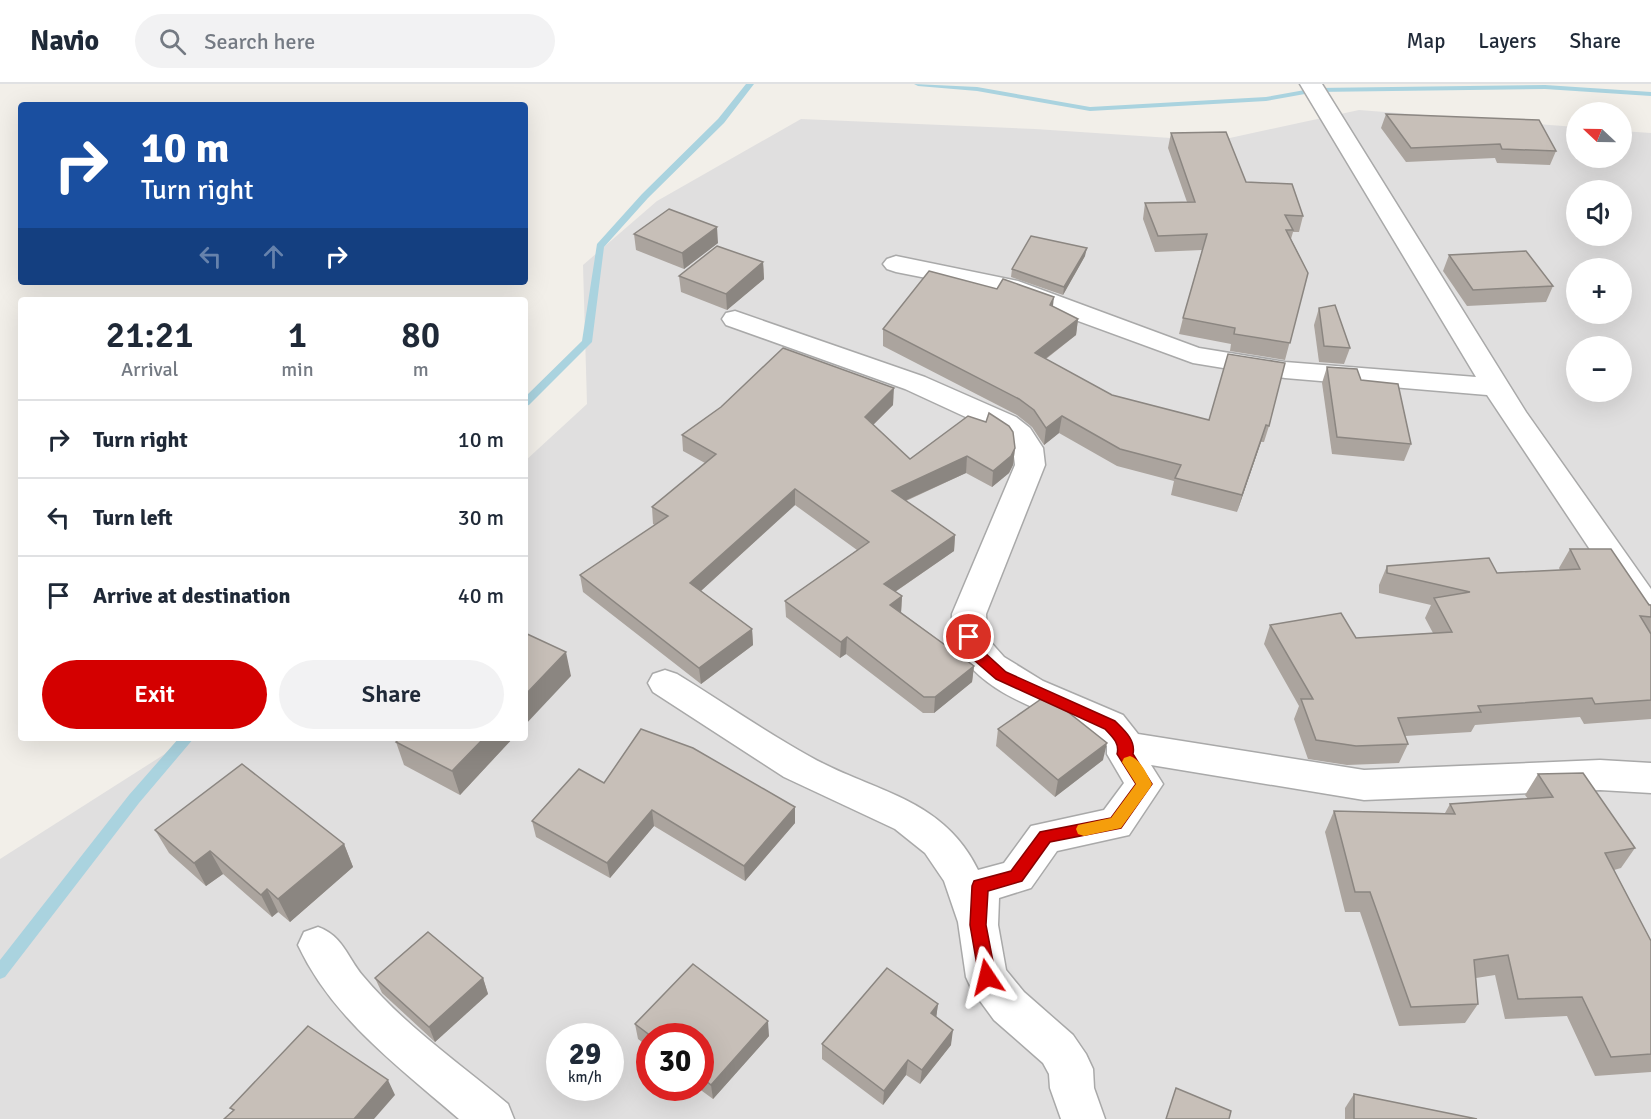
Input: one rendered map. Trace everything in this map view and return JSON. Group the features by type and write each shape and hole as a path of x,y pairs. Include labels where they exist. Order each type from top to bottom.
{"street":[{"path":"1311,84 1496,387 1651,614"},
{"path":"896,264 1009,288 1193,355 1285,370 1496,387"},
{"path":"735,319 915,383 1006,424 1020,435 1028,448 1030,465 969,614 969,637 979,656 1001,676 1110,725 1123,739 1126,747 1125,754 1144,784 1116,824 1046,837 1017,876 980,886 978,925"},
{"path":"665,683 797,767 908,818 939,842 961,875 978,925 987,977 1010,1006 1058,1049 1071,1069 1072,1088 1083,1119"},
{"path":"1126,747 1364,785 1600,775 1651,777"},
{"path":"318,945 348,989 383,1027 492,1119"}],"shaded area":[{"path":"1359,110 1566,126 1566,168 1632,168 1632,132 1651,133 1651,1119 0,1119 0,859 185,741 528,741 528,458 587,404 583,265 657,201 801,119 1035,129 1216,141"}],"building":[{"path":"1386,114 1539,120 1556,151 1502,149 1500,144 1411,148"},
{"path":"1226,132 1246,182 1292,184 1303,216 1285,215 1293,230 1286,230 1308,273 1290,343 1234,334 1235,328 1183,318 1207,234 1158,236 1145,203 1195,202 1171,133"},
{"path":"669,209 717,227 682,253 634,234"},
{"path":"1031,236 1087,248 1064,287 1012,269"},
{"path":"717,246 763,262 726,294 679,276"},
{"path":"1526,251 1553,286 1473,290 1449,255"},
{"path":"929,271 997,289 1003,279 1054,297 1050,305 1078,319 1035,353 1112,395 1209,420 1228,354 1285,363 1269,426 1266,425 1242,495 1175,478 1181,465 1120,449 1062,416 1046,428 1034,410 1019,399 883,329"},
{"path":"1335,305 1350,348 1324,346 1319,308"},
{"path":"783,348 894,388 865,417 910,459 968,416 986,422 989,413 1009,426 1013,432 1015,448 1011,456 993,471 967,456 892,491 955,535 884,584 902,596 890,605 974,666 935,697 924,697 847,637 841,642 785,601 869,542 795,489 690,583 752,629 699,668 580,575 668,516 652,507 716,454 682,435 721,407"},
{"path":"1327,367 1357,369 1361,380 1398,384 1411,444 1337,437"},
{"path":"1570,549 1611,549 1651,605 1651,617 1640,616 1651,634 1651,700 1595,704 1592,698 1478,706 1481,712 1398,718 1408,744 1356,746 1316,740 1301,699 1313,699 1270,625 1341,613 1356,638 1452,632 1434,598 1470,592 1387,573 1387,566 1489,558 1497,573 1580,569"},
{"path":"528,634 566,652 528,692"},
{"path":"1044,697 1054,701 1107,743 1058,780 998,729"},
{"path":"641,729 693,748 795,807 744,866 652,810 607,863 532,821 579,769 604,783"},
{"path":"397,741 481,741 452,771"},
{"path":"242,764 344,844 278,899 267,889 261,895 210,851 194,863 155,830"},
{"path":"1583,773 1635,848 1605,853 1651,941 1651,1054 1611,1057 1582,997 1518,999 1508,955 1474,960 1478,1004 1411,1007 1370,892 1355,892 1334,811 1455,814 1450,804 1553,797 1538,774"},
{"path":"428,932 483,978 429,1027 375,978"},
{"path":"693,964 768,1021 714,1082 714,1023 635,1024"},
{"path":"887,968 938,1004 931,1013 953,1030 922,1070 908,1060 884,1091 822,1044"},
{"path":"308,1026 388,1080 354,1119 224,1119 234,1110 230,1108"},
{"path":"1176,1088 1231,1111 1229,1119 1166,1119"},
{"path":"1354,1094 1477,1119 1354,1119"}],"waterway":[{"path":"528,400 587,342 600,246 645,196 721,121 750,84"},
{"path":"918,84 977,89 1090,109 1266,99 1316,90 1545,87 1651,94"},
{"path":"0,972 134,799 184,741"}],"slow traffic":[{"path":"1084,829 1116,824 1144,784 1130,762"}],"route":[{"path":"969,637 979,656 1001,676 1110,725 1123,739 1126,747 1125,754 1144,784 1116,824 1046,837 1017,876 980,886 978,925 987,977"}]}
